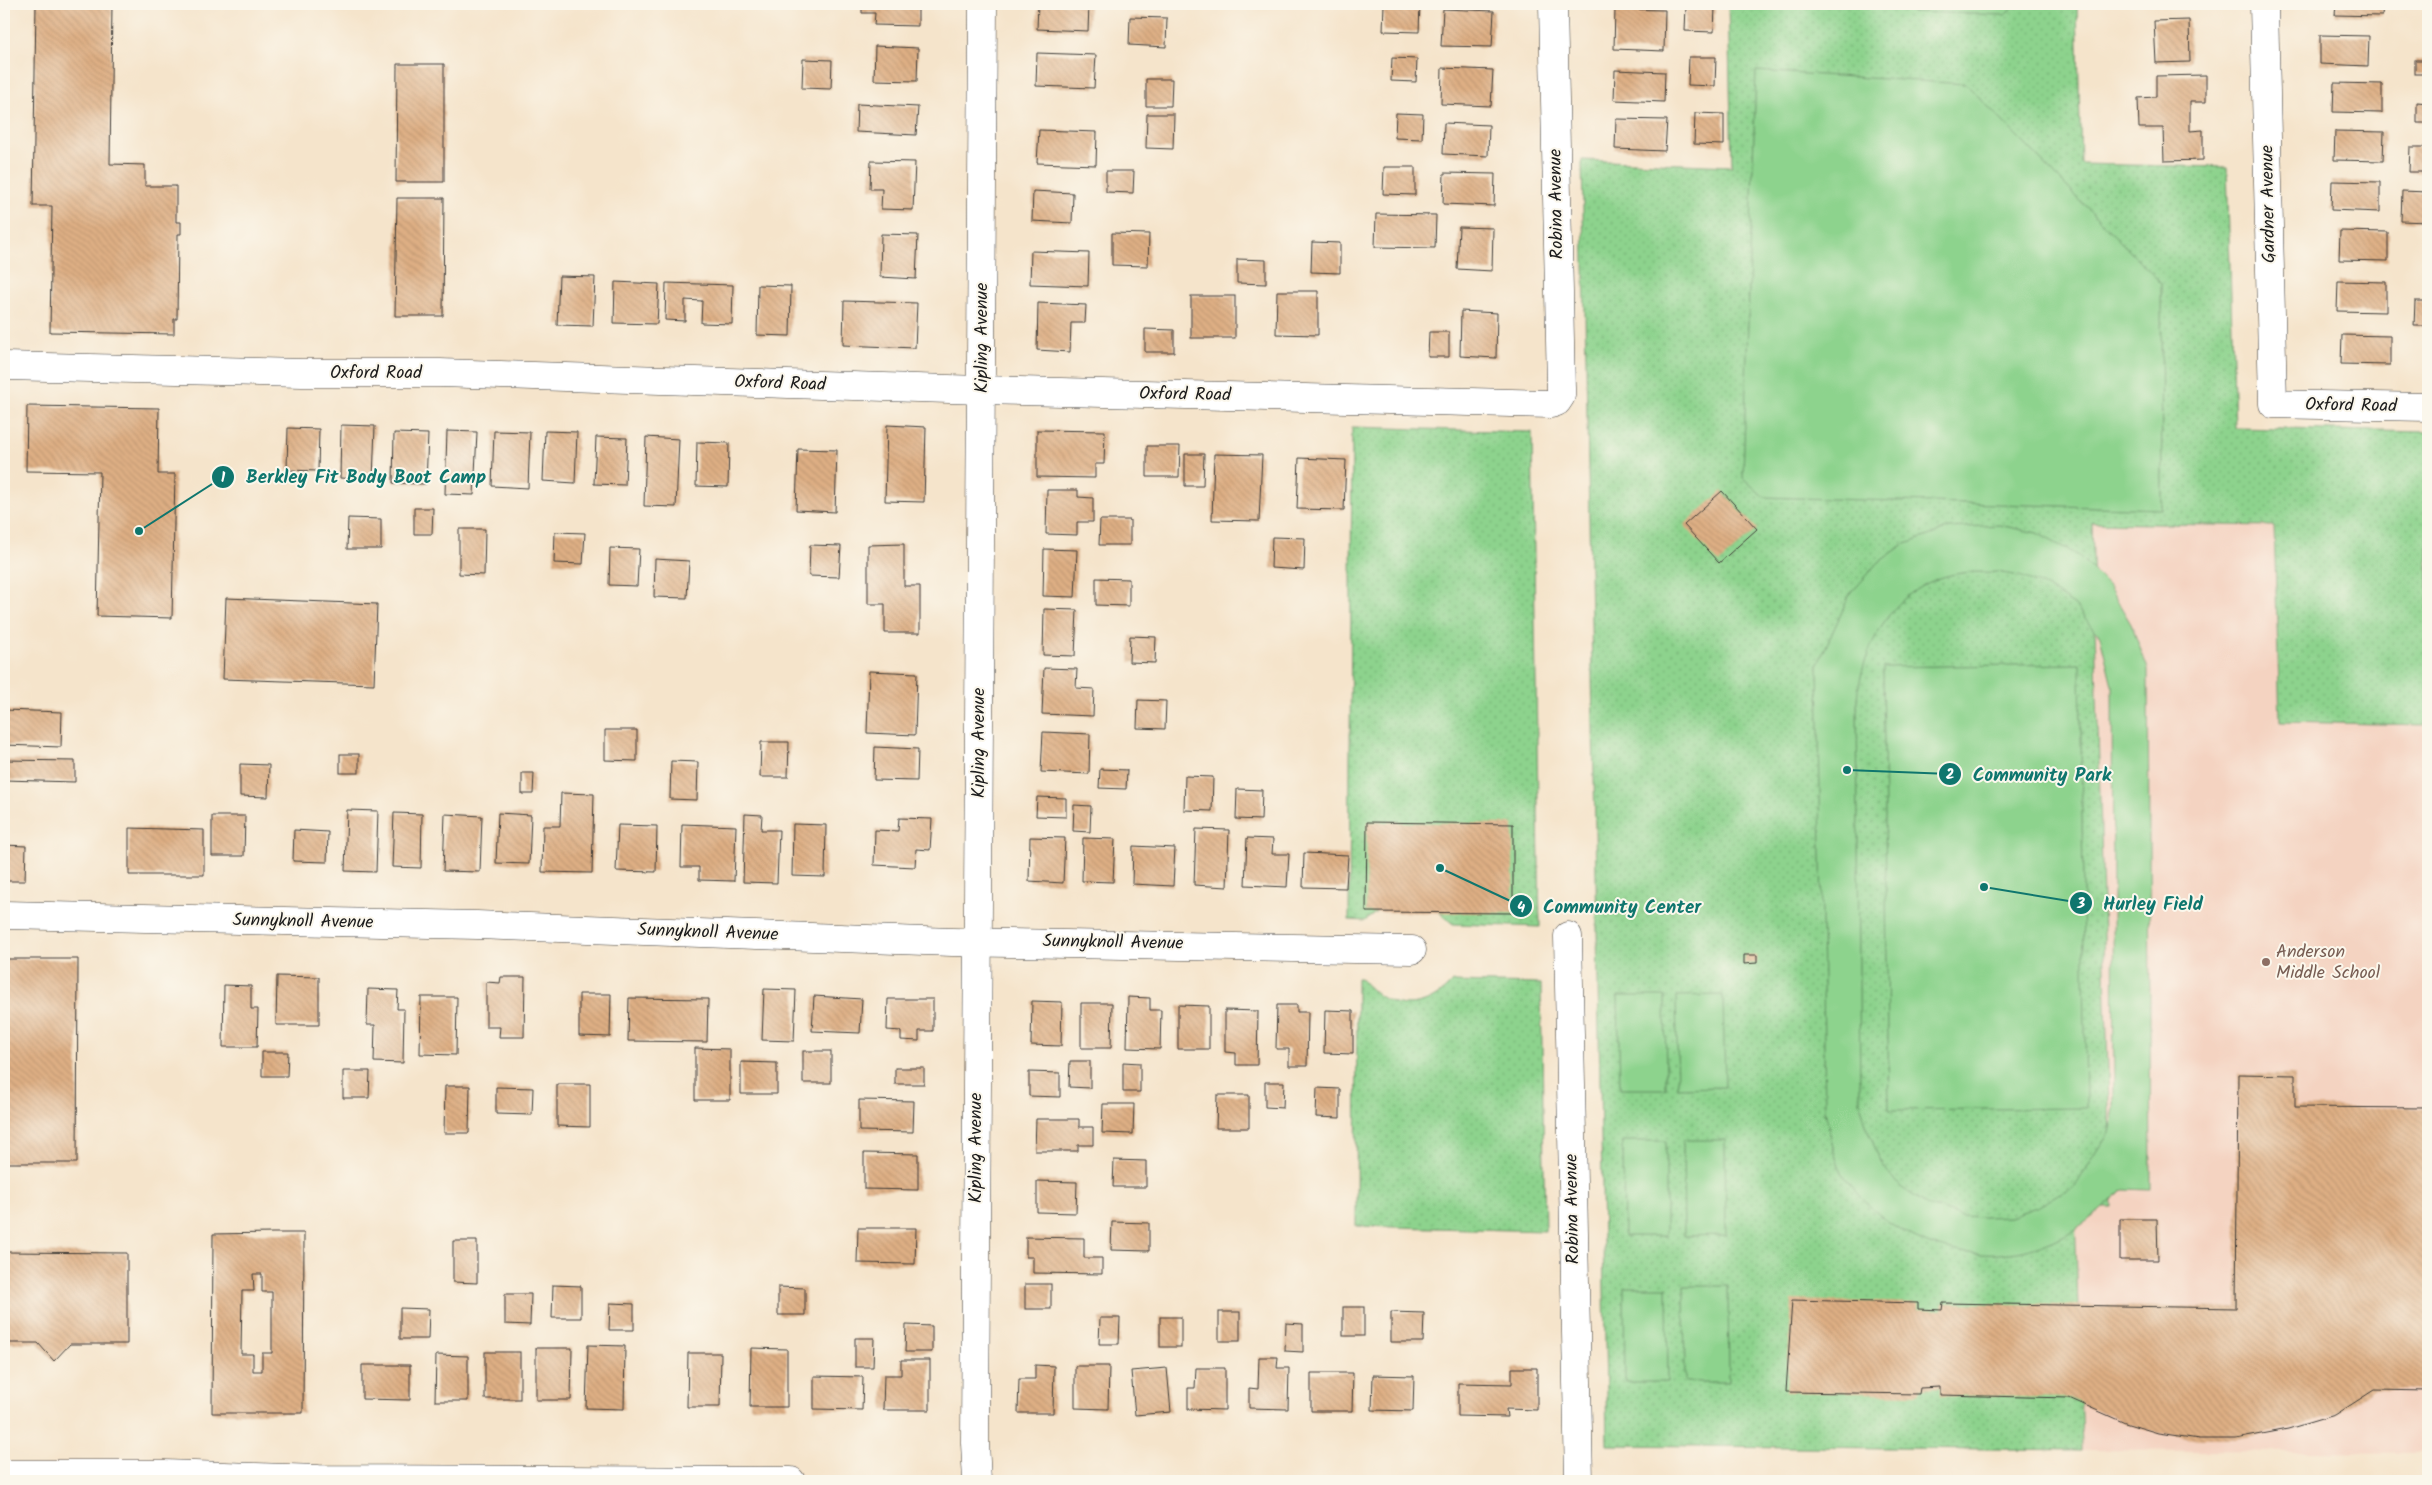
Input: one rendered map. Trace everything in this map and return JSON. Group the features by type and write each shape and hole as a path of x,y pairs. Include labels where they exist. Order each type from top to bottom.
{"street":[{"name":"Kipling Avenue","path":"977,1481 975,1434 983,4"},
{"name":"Robina Avenue","path":"1553,4 1561,379 1561,396 1557,402"},
{"name":"Gardner Avenue","path":"2264,4 2273,404"},
{"name":"Oxford Road","path":"4,366 302,373 440,373 981,390 1527,404 1557,402"},
{"name":"Oxford Road","path":"2273,404 2428,407"},
{"name":"Sunnyknoll Avenue","path":"4,915 487,926 977,942 1412,950"},
{"name":"Robina Avenue","path":"1568,936 1579,1481"},
{"path":"4,1474 164,1474 277,1480 791,1481"}],"shaded area":[{"name":"Anderson Middle School","path":"2091,523 2274,526 2280,722 2428,725 2428,1453 2082,1450 2075,1208 2112,1208"}],"green space":[{"path":"1728,4 2077,4 2081,164 2227,167 2235,428 2428,432 2428,725 2280,722 2274,526 2092,523 2112,1208 2075,1208 2082,1450 1607,1445 1582,160 1732,166"},
{"path":"1890,4 2016,4 2005,15 1914,12"},
{"path":"1756,71 1966,84 2161,283 2162,509 1764,497 1743,478"},
{"path":"1352,427 1532,432 1540,927 1453,924 1433,907 1385,905 1365,921 1349,920"},
{"path":"1999,525 2037,533 2079,556 2108,585 2131,624 2148,669 2151,1190 2123,1189 2086,1222 2066,1235 2043,1245 2018,1252 1992,1254 1966,1253 1941,1247 1917,1238 1894,1226 1874,1210 1845,1178 1839,1167 1825,1111 1818,664 1850,594 1879,562 1903,545 1950,528","holes":["1966,572 1997,572 2020,576 2046,587 2075,606 2100,636 2112,685 2114,1108 2109,1133 2076,1185 2039,1206 2011,1216 1960,1216 1929,1206 1899,1186 1883,1166 1867,1129 1860,1101 1857,698 1861,676 1877,635 1888,616 1902,601 1919,588 1939,578"]},
{"path":"2080,664 2086,1108 1889,1110 1883,667"},
{"path":"1357,978 1360,978 1382,997 1405,1005 1429,1000 1441,993 1452,982 1541,984 1545,1231 1356,1226"},
{"path":"1723,995 1725,1087 1678,1088 1676,996"},
{"path":"1618,996 1665,996 1666,1089 1620,1089"},
{"path":"1683,1140 1725,1140 1726,1235 1684,1236"},
{"path":"1623,1141 1666,1141 1666,1236 1624,1236"},
{"path":"1684,1286 1728,1286 1729,1382 1685,1382"},
{"path":"1624,1287 1667,1287 1668,1382 1625,1382"}],"building":[{"path":"36,4 112,4 110,164 145,165 145,186 176,186 176,222 181,222 181,234 178,234 177,319 174,319 174,334 50,332 52,206 33,206"},
{"path":"862,4 918,4 918,26 874,25 875,13 862,13"},
{"path":"1038,4 1089,4 1088,31 1037,29"},
{"path":"1384,4 1420,4 1419,32 1383,31"},
{"path":"2336,4 2383,4 2382,16 2335,15"},
{"path":"1686,6 1715,7 1714,32 1685,31"},
{"path":"1443,9 1494,11 1492,47 1441,46"},
{"path":"1615,9 1665,10 1664,51 1614,49"},
{"path":"1130,17 1167,18 1166,47 1129,45"},
{"path":"2189,20 2190,62 2156,63 2154,21"},
{"path":"2320,35 2369,36 2368,66 2320,64"},
{"path":"875,46 918,48 917,81 874,80"},
{"path":"1037,53 1096,55 1094,88 1036,86"},
{"path":"1689,57 1716,57 1715,86 1688,85"},
{"path":"1392,58 1417,59 1416,82 1391,81"},
{"path":"803,59 832,60 831,89 802,88"},
{"path":"2415,60 2428,60 2428,74 2415,74"},
{"path":"397,64 444,64 444,182 396,182"},
{"path":"1442,68 1493,70 1491,106 1441,104"},
{"path":"1615,70 1665,72 1664,102 1614,100"},
{"path":"2206,75 2206,102 2190,102 2190,131 2203,130 2203,160 2164,161 2163,128 2139,128 2138,98 2156,97 2156,76"},
{"path":"1146,79 1172,79 1171,106 1146,106"},
{"path":"2334,83 2382,84 2382,113 2333,112"},
{"path":"2417,102 2428,103 2428,123 2417,123"},
{"path":"857,104 918,107 916,135 856,132"},
{"path":"1396,113 1423,114 1422,139 1395,138"},
{"path":"1695,113 1724,114 1724,145 1694,144"},
{"path":"1147,114 1174,114 1173,149 1146,148"},
{"path":"1616,119 1667,120 1665,151 1615,149"},
{"path":"1444,123 1489,125 1488,156 1443,154"},
{"path":"1039,130 1097,132 1096,165 1037,163"},
{"path":"2335,131 2384,132 2383,161 2334,160"},
{"path":"2410,147 2428,147 2428,172 2409,172"},
{"path":"871,161 915,162 913,210 881,209 882,189 870,189"},
{"path":"1384,167 1415,167 1415,195 1383,194"},
{"path":"1106,171 1134,171 1133,193 1106,192"},
{"path":"1444,173 1495,174 1494,206 1443,204"},
{"path":"2332,181 2380,182 2380,212 2331,210"},
{"path":"1033,191 1073,193 1072,223 1032,221"},
{"path":"2402,191 2428,192 2428,222 2401,221"},
{"path":"397,198 444,198 443,316 395,316"},
{"path":"1376,214 1436,215 1435,248 1375,247"},
{"path":"1459,227 1493,228 1492,271 1457,269"},
{"path":"2340,231 2388,232 2388,261 2339,260"},
{"path":"1112,233 1149,234 1148,266 1112,265"},
{"path":"881,234 918,235 916,279 880,277"},
{"path":"1312,242 1340,243 1340,273 1311,272"},
{"path":"1031,251 1089,253 1088,286 1030,284"},
{"path":"1237,259 1266,260 1266,284 1237,283"},
{"path":"559,276 595,277 593,326 557,325"},
{"path":"2338,281 2386,282 2386,312 2337,311"},
{"path":"615,282 659,284 657,324 614,323"},
{"path":"666,283 733,285 732,324 701,323 702,301 685,300 685,321 665,320"},
{"path":"758,285 791,286 790,336 757,335"},
{"path":"1277,291 1318,291 1318,335 1276,334"},
{"path":"1191,296 1235,296 1235,338 1191,338"},
{"path":"844,301 917,303 915,348 843,345"},
{"path":"2415,301 2428,301 2428,326 2414,326"},
{"path":"1038,303 1086,305 1085,323 1071,323 1070,352 1037,350"},
{"path":"1461,311 1497,313 1496,358 1460,356"},
{"path":"1145,329 1174,330 1174,352 1145,352"},
{"path":"1429,332 1449,332 1449,357 1428,357"},
{"path":"2342,335 2390,336 2390,365 2341,364"},
{"path":"27,406 159,408 158,474 175,474 172,618 97,616 100,472 26,471"},
{"path":"341,425 375,426 373,480 340,478"},
{"path":"887,425 926,427 924,502 885,501"},
{"path":"288,428 319,429 318,471 287,470"},
{"path":"1037,430 1105,431 1104,464 1095,464 1095,478 1037,477"},
{"path":"447,431 477,432 474,495 445,494"},
{"path":"494,431 530,432 528,488 492,486"},
{"path":"545,431 577,432 575,483 543,481"},
{"path":"394,433 428,434 426,484 393,483"},
{"path":"596,437 627,438 625,485 594,484"},
{"path":"646,437 679,439 676,507 644,506"},
{"path":"697,442 729,443 728,487 696,486"},
{"path":"1147,446 1180,446 1179,477 1147,477"},
{"path":"798,449 837,450 835,512 796,510"},
{"path":"1185,454 1204,454 1203,486 1185,486"},
{"path":"1214,454 1262,455 1259,521 1212,520"},
{"path":"1299,458 1346,460 1344,510 1297,509"},
{"path":"1047,490 1078,490 1078,497 1093,498 1093,522 1077,522 1077,535 1046,534"},
{"path":"1722,491 1757,529 1719,563 1684,525"},
{"path":"414,508 433,508 432,534 414,534"},
{"path":"348,518 381,519 381,549 347,549"},
{"path":"1100,520 1130,520 1130,545 1099,545"},
{"path":"459,529 485,529 484,575 459,574"},
{"path":"555,532 585,533 583,564 554,563"},
{"path":"1272,537 1305,538 1304,570 1271,568"},
{"path":"904,544 904,586 920,586 920,633 885,633 885,604 868,604 868,545"},
{"path":"810,545 841,546 839,577 809,576"},
{"path":"610,548 639,549 637,586 609,585"},
{"path":"1044,549 1077,550 1075,597 1043,596"},
{"path":"655,559 689,561 687,598 654,597"},
{"path":"1096,578 1129,579 1129,606 1096,605"},
{"path":"226,598 377,604 374,684 223,679"},
{"path":"1044,609 1077,610 1075,656 1043,655"},
{"path":"1130,636 1156,637 1155,663 1129,662"},
{"path":"1044,668 1077,669 1076,688 1094,689 1093,716 1042,714"},
{"path":"869,671 917,673 915,735 867,733"},
{"path":"1138,700 1166,701 1165,729 1137,728"},
{"path":"4,710 62,712 61,747 4,745"},
{"path":"605,730 637,730 637,761 605,760"},
{"path":"1043,732 1090,734 1089,774 1041,772"},
{"path":"761,742 789,742 788,777 760,777"},
{"path":"875,747 918,749 917,781 874,780"},
{"path":"340,754 359,754 359,773 340,773"},
{"path":"4,760 75,761 75,782 4,780"},
{"path":"671,761 698,762 697,800 670,799"},
{"path":"240,764 269,765 268,797 240,796"},
{"path":"1100,769 1127,770 1126,789 1099,788"},
{"path":"522,773 534,773 533,794 522,794"},
{"path":"1185,776 1213,777 1212,811 1184,810"},
{"path":"1237,789 1262,790 1261,820 1236,819"},
{"path":"561,793 594,794 592,873 542,872 543,826 560,826"},
{"path":"1037,797 1066,798 1066,817 1036,816"},
{"path":"1074,805 1091,806 1090,832 1073,831"},
{"path":"347,810 378,811 376,872 345,871"},
{"path":"394,813 422,814 421,868 392,867"},
{"path":"498,813 531,815 529,864 496,863"},
{"path":"445,814 482,816 480,872 443,871"},
{"path":"745,814 762,815 761,830 779,830 777,883 743,882"},
{"path":"212,816 245,816 244,856 212,856"},
{"path":"899,818 932,819 930,850 916,849 915,867 874,865 875,830 898,831"},
{"path":"1367,822 1513,824 1513,913 1366,912"},
{"path":"682,824 736,826 734,881 699,880 699,867 681,867"},
{"path":"793,824 826,825 825,877 792,876"},
{"path":"618,825 657,826 656,872 616,871"},
{"path":"129,828 204,830 204,875 129,875"},
{"path":"1196,829 1229,830 1227,887 1194,885"},
{"path":"294,830 328,832 327,862 293,861"},
{"path":"1030,837 1065,838 1063,883 1029,881"},
{"path":"1083,838 1115,839 1113,882 1082,881"},
{"path":"1247,838 1273,839 1272,854 1289,854 1287,887 1245,885"},
{"path":"4,845 26,846 25,881 4,881"},
{"path":"1133,846 1175,848 1173,886 1132,884"},
{"path":"1304,853 1348,855 1346,888 1303,887"},
{"path":"1744,955 1757,955 1757,963 1744,964"},
{"path":"4,959 78,959 77,1163 4,1163"},
{"path":"277,976 319,977 319,1025 276,1025"},
{"path":"501,977 525,977 524,1037 499,1037 500,1027 486,1027 486,982 500,983"},
{"path":"224,985 251,986 251,1009 258,1009 257,1047 223,1047"},
{"path":"368,989 398,990 397,1009 404,1009 403,1063 374,1062 375,1025 367,1025"},
{"path":"764,989 796,990 794,1041 762,1040"},
{"path":"579,994 611,994 610,1037 579,1036"},
{"path":"814,996 862,999 860,1033 812,1031"},
{"path":"421,997 457,997 456,1055 420,1054"},
{"path":"1128,997 1150,998 1150,1010 1161,1010 1160,1049 1127,1048"},
{"path":"629,998 708,999 707,1042 628,1041"},
{"path":"888,999 933,999 933,1031 919,1031 919,1041 901,1040 901,1031 887,1030"},
{"path":"1032,1001 1062,1002 1061,1046 1031,1045"},
{"path":"1081,1003 1112,1003 1111,1048 1081,1048"},
{"path":"1178,1005 1209,1006 1209,1049 1178,1049"},
{"path":"1277,1005 1297,1005 1297,1012 1308,1012 1307,1066 1289,1066 1289,1049 1276,1049"},
{"path":"1225,1010 1258,1011 1257,1065 1236,1065 1236,1053 1225,1052"},
{"path":"1325,1010 1353,1011 1353,1054 1324,1053"},
{"path":"695,1048 730,1049 730,1100 695,1100"},
{"path":"803,1051 831,1051 831,1083 803,1083"},
{"path":"262,1052 288,1052 287,1076 262,1076"},
{"path":"1070,1061 1090,1061 1090,1088 1069,1087"},
{"path":"741,1062 777,1063 777,1094 741,1094"},
{"path":"1123,1062 1140,1063 1140,1092 1123,1092"},
{"path":"895,1068 924,1068 924,1084 895,1084"},
{"path":"343,1071 370,1071 369,1098 343,1098"},
{"path":"1029,1072 1060,1073 1060,1097 1029,1096"},
{"path":"2238,1074 2295,1075 2295,1107 2428,1108 2428,1391 2374,1390 2335,1415 2288,1429 2236,1439 2199,1439 2158,1433 2125,1423 2069,1398 1940,1395 1940,1387 1920,1388 1919,1394 1786,1392 1792,1300 1918,1303 1918,1309 1942,1310 1943,1303 2236,1308"},
{"path":"1265,1082 1284,1082 1283,1108 1265,1107"},
{"path":"557,1084 590,1084 590,1127 557,1126"},
{"path":"445,1086 470,1086 469,1133 444,1133"},
{"path":"496,1087 533,1088 532,1115 496,1114"},
{"path":"1317,1088 1340,1089 1340,1118 1316,1117"},
{"path":"1217,1095 1249,1095 1249,1128 1216,1128"},
{"path":"859,1100 914,1101 913,1132 859,1131"},
{"path":"1103,1104 1134,1104 1133,1134 1102,1133"},
{"path":"1036,1119 1079,1119 1079,1127 1093,1127 1093,1145 1078,1145 1078,1151 1035,1151"},
{"path":"864,1153 918,1154 918,1190 864,1189"},
{"path":"1114,1160 1146,1161 1146,1187 1113,1187"},
{"path":"1037,1181 1077,1182 1076,1213 1037,1212"},
{"path":"2120,1219 2157,1219 2158,1260 2120,1260"},
{"path":"1112,1222 1149,1223 1149,1251 1111,1250"},
{"path":"858,1228 916,1228 915,1264 857,1263"},
{"path":"304,1233 303,1413 212,1413 213,1234","holes":["253,1274 262,1274 262,1292 272,1292 272,1353 262,1353 262,1371 253,1371 253,1354 241,1354 242,1291 254,1291"]},
{"path":"1026,1237 1084,1238 1084,1258 1102,1258 1102,1274 1033,1273 1033,1257 1026,1257"},
{"path":"453,1241 477,1241 477,1283 453,1282"},
{"path":"4,1252 127,1253 127,1344 70,1344 54,1361 38,1343 4,1343"},
{"path":"1025,1284 1051,1284 1051,1309 1025,1309"},
{"path":"553,1285 581,1286 581,1318 552,1318"},
{"path":"778,1287 805,1288 805,1315 778,1315"},
{"path":"505,1294 531,1294 530,1325 505,1324"},
{"path":"610,1303 634,1304 634,1330 609,1330"},
{"path":"1343,1307 1364,1307 1364,1336 1343,1336"},
{"path":"400,1308 429,1309 428,1339 400,1339"},
{"path":"1219,1312 1240,1312 1240,1341 1219,1341"},
{"path":"1391,1312 1424,1313 1423,1342 1391,1342"},
{"path":"1160,1317 1181,1317 1181,1347 1160,1347"},
{"path":"1100,1318 1120,1318 1119,1344 1099,1344"},
{"path":"1286,1323 1303,1324 1303,1352 1285,1351"},
{"path":"906,1325 932,1326 932,1352 905,1352"},
{"path":"855,1338 874,1338 873,1367 855,1367"},
{"path":"588,1345 625,1346 624,1409 586,1408"},
{"path":"536,1348 572,1348 571,1400 536,1400"},
{"path":"751,1348 787,1349 787,1407 750,1407"},
{"path":"485,1352 520,1352 520,1399 485,1399"},
{"path":"688,1353 721,1353 720,1407 687,1407"},
{"path":"436,1355 468,1356 468,1401 435,1401"},
{"path":"1259,1357 1278,1357 1277,1368 1289,1368 1288,1409 1249,1408 1249,1388 1258,1389"},
{"path":"901,1360 930,1360 930,1410 883,1410 884,1375 901,1375"},
{"path":"362,1365 410,1365 410,1400 362,1399"},
{"path":"1035,1365 1054,1366 1053,1413 1018,1413 1019,1379 1035,1379"},
{"path":"1075,1366 1109,1366 1108,1409 1075,1408"},
{"path":"1167,1368 1171,1412 1135,1415 1131,1371"},
{"path":"1196,1368 1225,1368 1225,1410 1188,1409 1188,1388 1195,1388"},
{"path":"1512,1368 1537,1368 1537,1410 1506,1409 1507,1417 1458,1416 1458,1383 1512,1384"},
{"path":"1311,1373 1353,1373 1352,1411 1311,1411"},
{"path":"1373,1375 1414,1376 1413,1411 1372,1410"},
{"path":"814,1376 863,1377 862,1410 814,1409"}],"place":[{"name":"Berkley Fit Body Boot Camp","path":"139,531"},
{"name":"Community Park","path":"1847,770"},
{"name":"Community Center","path":"1440,868"},
{"name":"Hurley Field","path":"1984,887"},
{"name":"Anderson Middle School","path":"2266,962"}]}
